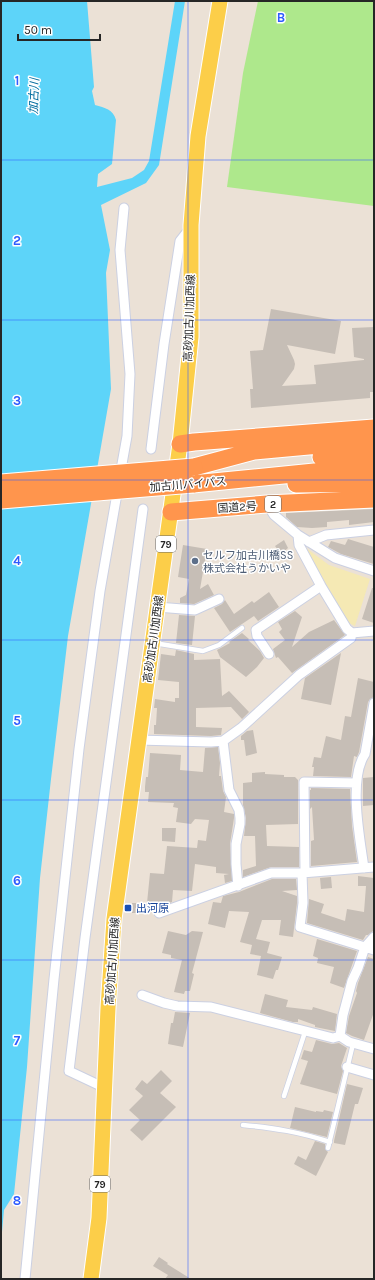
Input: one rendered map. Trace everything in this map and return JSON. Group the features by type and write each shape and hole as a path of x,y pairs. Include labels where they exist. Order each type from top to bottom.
{"highway":[{"path":"180,444 374,428"},
{"path":"194,467 254,451 374,440"},
{"name":"加古川バイパス","path":"1,483 374,453"},
{"name":"加古川バイパス","path":"1,500 193,484 374,466"},
{"path":"193,484 374,483"},
{"name":"国道2号","path":"171,512 267,504 374,499"}],"main road":[{"name":"高砂加古川加西線","path":"91,1279 98,1218 108,1008 119,921 138,740 180,444 191,337 191,225 198,136 220,1"}],"street":[{"path":"25,1279 54,979 79,749 100,591 127,436 130,374 120,250 124,208"},
{"path":"151,449 164,344 180,241 191,225"},
{"path":"267,504 274,515 309,542 335,558 374,571"},
{"path":"105,1088 69,1071 87,923 143,509"},
{"path":"309,542 326,534 374,530"},
{"path":"298,535 299,545 321,586 347,629 352,633 374,631"},
{"path":"270,654 258,636 256,630 321,586"},
{"path":"157,607 195,610 219,600"},
{"path":"138,740 223,741 241,728 299,675 351,638 352,633"},
{"path":"364,868 357,810 356,783 360,760 364,754 374,703"},
{"path":"223,741 228,790 239,810 240,818 236,844 238,886"},
{"path":"356,783 304,782 303,903 300,927 374,950"},
{"path":"159,913 271,873 303,873 374,867"},
{"path":"340,1036 348,993 365,947 374,937"},
{"path":"142,995 177,1006 211,1007 306,1032 333,1038 340,1036 353,1044 374,1049"},
{"path":"347,1067 374,1075"}],"lane":[{"path":"152,643 203,651 219,645 242,628"},
{"path":"284,1096 306,1032"},
{"path":"328,1148 353,1044"},
{"path":"243,1125 304,1133 330,1142"}],"green space":[{"path":"258,1 374,1 374,206 227,187 243,73"}],"sand":[{"path":"306,548 329,565 370,579 355,626 347,622"}],"water":[{"name":"加古川","path":"1,1 87,1 94,87 92,91 95,105 111,111 116,120 112,164 98,174 97,187 132,178 144,170 149,161 175,1 185,1 159,165 146,183 101,205 110,250 106,273 111,389 68,636 40,878 27,1067 14,1194 4,1210 1,1243"}],"building":[{"path":"271,309 341,321 335,354 287,345 295,364 294,369 282,386 316,384 314,365 364,360 354,357 352,328 374,327 374,392 370,392 370,398 251,408 250,389 253,389 250,351 263,350"},
{"path":"374,509 374,522 349,525 349,520 327,522 327,527 297,527 286,517 286,513"},
{"path":"348,539 374,547 374,564 341,554 328,547 331,541 345,545"},
{"path":"284,540 288,548 281,554 275,546"},
{"path":"183,545 207,549 200,589 208,584 214,595 194,604 180,603 180,598 186,595 189,579 178,577"},
{"path":"372,588 374,588 374,623 362,619"},
{"path":"269,592 279,607 258,621 254,616 230,632 214,608 222,604 225,600 234,614 252,601 254,603"},
{"path":"295,611 302,617 292,647 309,632 334,620 345,635 292,673 278,657 276,658 273,649 285,640 279,632 282,629 278,622"},
{"path":"179,615 195,616 192,645 176,643"},
{"path":"242,633 260,651 264,658 246,677 220,657 217,650 230,643 229,642"},
{"path":"176,650 194,654 194,660 220,659 222,696 229,691 249,712 242,719 231,707 196,708 196,727 222,728 221,735 154,734 157,708 154,708 155,699 175,702 175,698 179,698 179,682 158,680 161,654 175,656"},
{"path":"341,653 331,705 301,699 305,678"},
{"path":"358,678 374,682 374,697 368,702 359,752 357,757 354,756 351,777 313,776 314,767 312,767 314,757 321,758 326,736 341,740 345,716 351,717"},
{"path":"253,730 257,753 246,756 244,740 241,740 241,736 247,731"},
{"path":"218,747 220,763 219,776 221,776 223,791 226,797 224,812 234,814 230,844 232,881 225,883 224,875 229,874 216,873 216,867 195,864 192,891 173,890 172,902 157,907 154,910 142,913 132,913 132,903 147,903 150,873 164,874 167,846 197,848 198,840 206,841 209,820 195,819 191,824 176,822 178,808 173,807 174,803 148,802 149,792 145,792 145,787 146,777 148,777 150,753 181,755 180,770 203,772 205,748"},
{"path":"265,772 265,774 295,777 298,780 298,824 266,825 267,846 299,847 299,867 271,867 243,877 243,870 256,866 255,836 244,836 246,818 243,805 243,783 252,782 252,773"},
{"path":"374,777 374,805 363,806 363,778"},
{"path":"311,788 350,789 352,826 357,862 311,866 311,841 314,840 312,807 310,809"},
{"path":"162,828 176,828 175,842 162,841"},
{"path":"358,876 374,878 373,931 366,935 363,940 307,923 309,899 324,904 321,913 345,921 347,909 364,912 366,886 358,886"},
{"path":"331,877 332,888 321,889 320,878"},
{"path":"272,879 296,879 297,890 282,891 297,896 293,937 279,935 281,920 262,920 256,939 270,942 267,953 282,957 278,970 276,970 273,979 257,975 261,956 250,954 252,945 240,942 249,912 229,911 225,928 208,924 213,902 221,903 223,896 239,892"},
{"path":"168,931 186,935 192,931 203,932 192,973 194,974 190,991 185,991 184,994 174,992 182,960 171,958 171,955 162,953"},
{"path":"317,939 357,951 344,988 330,983 334,967 317,963 318,958 313,956"},
{"path":"368,957 374,959 374,1012 364,1040 346,1033 349,1016 357,993 358,983"},
{"path":"265,994 288,1000 286,1007 312,1010 313,1007 337,1014 335,1031 315,1027 315,1025 298,1019 298,1022 293,1022 260,1013"},
{"path":"175,1012 190,1013 183,1047 168,1044 171,1023 173,1023"},
{"path":"316,1040 332,1044 339,1043 347,1048 341,1066 343,1071 337,1094 300,1084 308,1061 301,1059 304,1050 312,1052"},
{"path":"161,1070 172,1081 160,1093 176,1107 142,1141 130,1130 140,1120 129,1110 143,1096 135,1089 142,1080 147,1084"},
{"path":"347,1084 363,1088 358,1104 355,1104 345,1145 334,1143 334,1141"},
{"path":"295,1107 316,1112 323,1112 324,1110 333,1112 327,1137 290,1128"},
{"path":"315,1141 325,1144 325,1149 328,1152 316,1176 294,1164 298,1156 306,1160"},
{"path":"159,1257 168,1263 167,1264 191,1279 165,1279 168,1275 153,1266"}],"place":[{"name":"セルフ加古川橋SS 株式会社うかいや","path":"195,561"},
{"name":"出河原","path":"128,908"}]}
